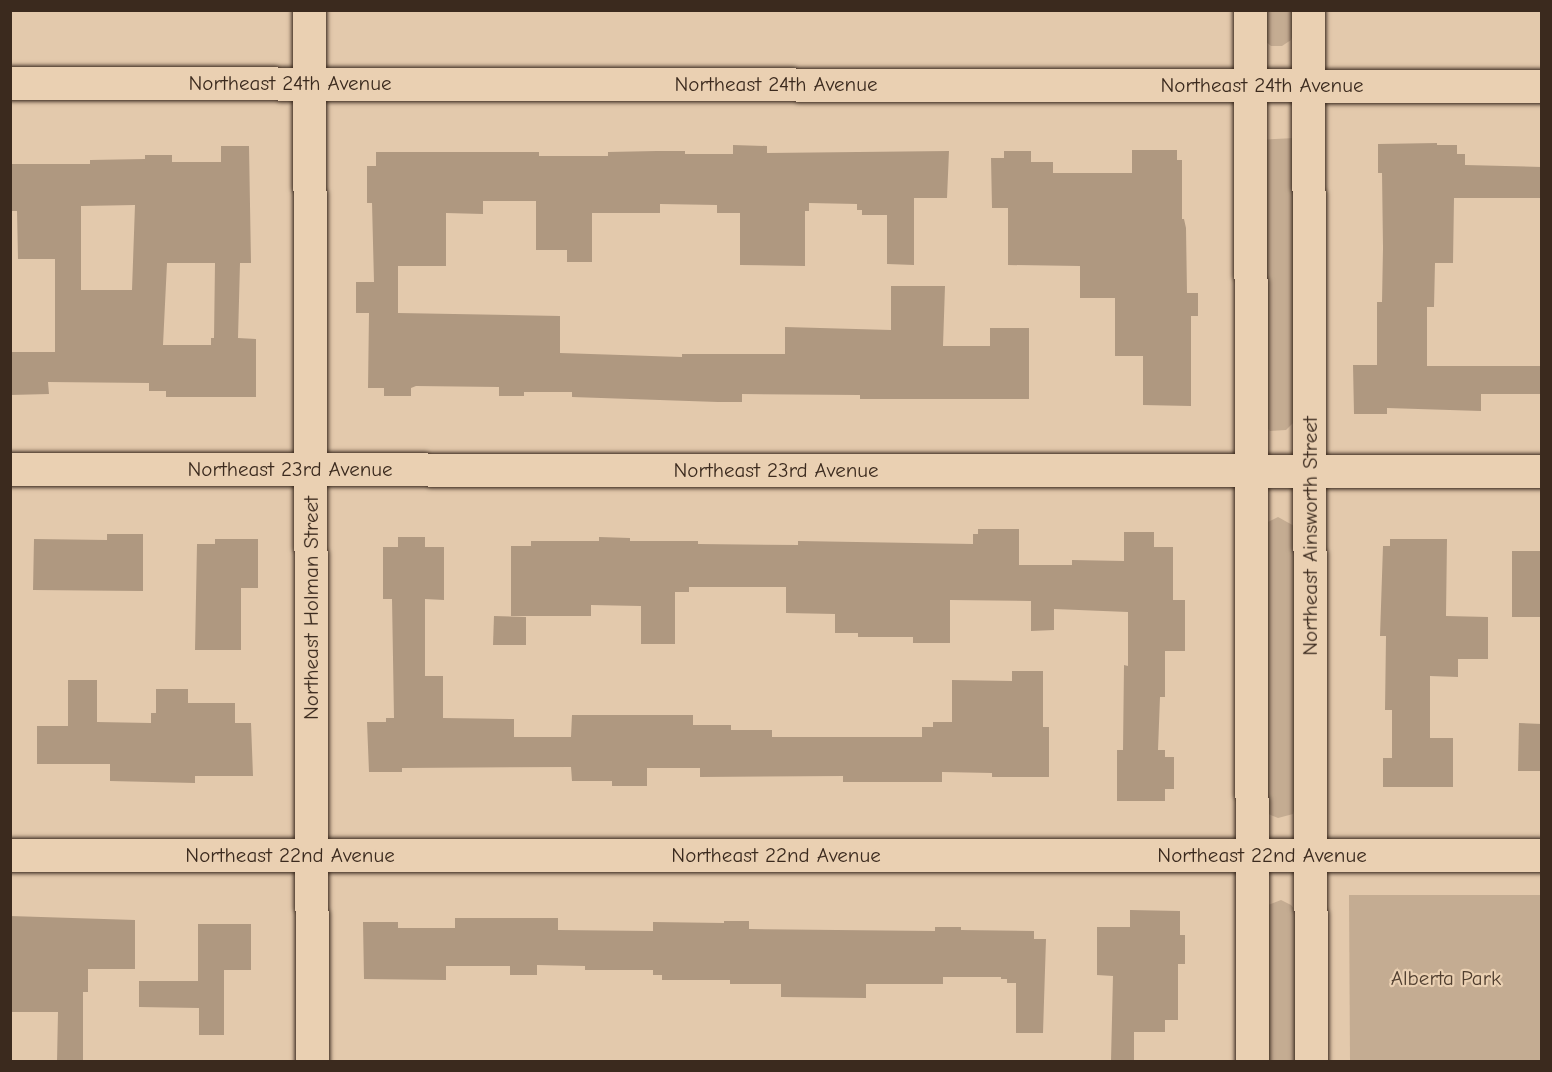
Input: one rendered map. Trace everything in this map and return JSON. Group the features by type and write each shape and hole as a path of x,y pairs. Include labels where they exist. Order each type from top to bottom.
{"street":[{"name":"Northeast Holman Street","path":"309,10 312,1062"},
{"path":"1250,10 1252,1062"},
{"name":"Northeast Ainsworth Street","path":"1308,10 1311,1062"},
{"name":"Northeast 24th Avenue","path":"10,83 1542,86"},
{"name":"Northeast 23rd Avenue","path":"10,469 1542,471"},
{"name":"Northeast 22nd Avenue","path":"10,855 1542,855"}],"green space":[{"path":"1260,11 1294,11 1294,32 1291,40 1282,46 1271,46 1264,40"},
{"path":"1295,138 1296,420 1286,430 1270,431 1259,419 1258,140"},
{"path":"1278,517 1296,527 1298,798 1293,814 1278,818 1266,813 1262,525"},
{"name":"Alberta Park","path":"1349,895 1541,895 1541,1061 1350,1061"},
{"path":"1281,900 1291,905 1299,915 1298,1061 1264,1061 1263,915 1268,905"}],"building":[{"path":"1437,143 1437,145 1457,145 1457,154 1465,154 1465,165 1542,167 1542,198 1454,198 1453,263 1435,263 1434,307 1427,307 1427,366 1542,366 1542,394 1481,394 1481,411 1387,408 1387,414 1354,414 1353,365 1377,365 1377,302 1382,302 1383,248 1382,173 1378,173 1378,144"},
{"path":"733,145 767,146 767,153 949,151 947,198 914,198 914,265 887,264 887,215 862,215 862,210 857,210 857,204 809,203 809,211 805,211 805,266 740,265 740,213 717,213 717,205 660,204 660,213 592,213 592,262 567,262 567,250 536,250 536,201 483,201 483,214 446,213 446,266 398,266 398,313 560,316 560,353 682,357 682,354 785,354 785,327 891,330 891,286 945,286 943,346 990,346 990,328 1029,328 1029,399 860,399 860,395 742,394 742,402 718,402 572,397 572,392 524,392 524,396 499,396 499,387 416,386 411,388 411,396 384,396 384,388 368,388 369,313 356,313 356,282 374,282 372,203 367,203 367,166 376,166 376,152 539,152 539,156 608,156 608,152 657,151 685,151 685,154 733,154"},
{"path":"221,146 249,146 251,263 240,263 238,338 256,339 256,397 166,397 166,391 149,391 149,383 48,382 49,394 10,395 10,352 55,352 55,259 18,259 17,211 10,211 10,164 90,164 90,160 145,159 145,155 172,155 172,162 221,162","holes":["135,205 132,290 81,290 81,206","167,263 215,263 214,338 211,338 211,345 163,345"]},
{"path":"1132,150 1177,150 1177,160 1182,160 1182,219 1184,219 1186,228 1187,293 1198,293 1198,316 1191,316 1191,406 1143,405 1143,356 1115,356 1115,298 1080,298 1080,266 1008,265 1008,208 992,208 991,158 1004,158 1004,151 1031,151 1031,162 1053,162 1053,173 1132,173"},
{"path":"978,529 1019,529 1019,565 1072,565 1072,560 1124,561 1124,532 1154,532 1154,547 1173,547 1173,600 1185,600 1185,651 1165,651 1165,697 1160,697 1158,750 1165,750 1165,757 1174,757 1174,789 1165,789 1165,801 1117,801 1117,750 1123,750 1124,665 1128,666 1128,612 1054,609 1054,630 1031,631 1031,601 950,600 950,643 913,643 913,637 858,637 858,633 835,633 835,614 786,613 786,587 689,587 689,592 675,592 675,644 641,644 641,606 591,605 591,616 511,616 511,546 531,546 531,541 599,541 599,537 630,538 630,541 698,541 698,544 798,545 798,541 973,544 973,534 978,534"},
{"path":"107,534 143,534 143,591 33,590 34,539 107,540"},
{"path":"398,537 425,537 425,547 444,547 444,600 425,599 425,676 443,676 443,718 514,719 514,737 571,737 572,715 693,715 693,725 731,725 731,730 772,730 772,737 922,737 922,727 933,727 933,722 952,722 952,680 1012,681 1012,671 1043,671 1043,727 1049,727 1049,777 992,777 992,773 942,772 942,782 843,782 843,776 700,777 700,768 647,768 647,786 612,786 612,781 572,781 571,767 402,768 402,772 369,772 367,722 386,722 386,718 394,718 392,599 383,599 383,547 398,547"},
{"path":"215,539 258,539 258,588 241,588 241,650 195,650 197,544 215,544"},
{"path":"1390,539 1447,539 1446,616 1488,617 1488,659 1458,659 1458,677 1430,676 1430,738 1453,738 1453,787 1383,787 1383,758 1392,758 1392,710 1385,710 1386,636 1380,636 1383,546 1390,546"},
{"path":"1512,551 1542,551 1542,617 1512,617"},
{"path":"494,616 526,617 526,645 493,645"},
{"path":"68,680 97,680 97,722 151,723 151,713 156,713 156,689 188,689 188,703 235,703 235,723 251,723 253,776 195,776 195,783 110,781 110,764 37,764 37,726 68,726"},
{"path":"1519,723 1542,724 1542,771 1518,771"},
{"path":"1130,910 1180,911 1180,935 1185,935 1185,964 1178,964 1178,1020 1165,1020 1165,1032 1134,1032 1134,1061 1111,1061 1113,976 1097,975 1097,927 1130,927"},
{"path":"10,916 135,920 135,969 88,969 88,992 83,992 83,1062 57,1062 58,1012 10,1012"},
{"path":"455,918 558,918 558,930 653,931 653,922 749,921 749,929 935,931 935,927 961,927 961,930 1034,931 1034,939 1046,939 1043,1033 1016,1033 1016,983 1007,983 1007,979 1001,979 1001,977 943,977 943,984 866,984 866,998 781,997 781,984 730,984 730,980 662,980 662,975 653,975 653,970 585,970 585,966 537,965 537,975 510,975 510,966 446,966 446,980 364,979 363,922 398,922 398,928 455,928"},
{"path":"198,924 251,924 251,970 224,970 224,1035 199,1035 199,1008 139,1007 139,981 198,981"}]}
